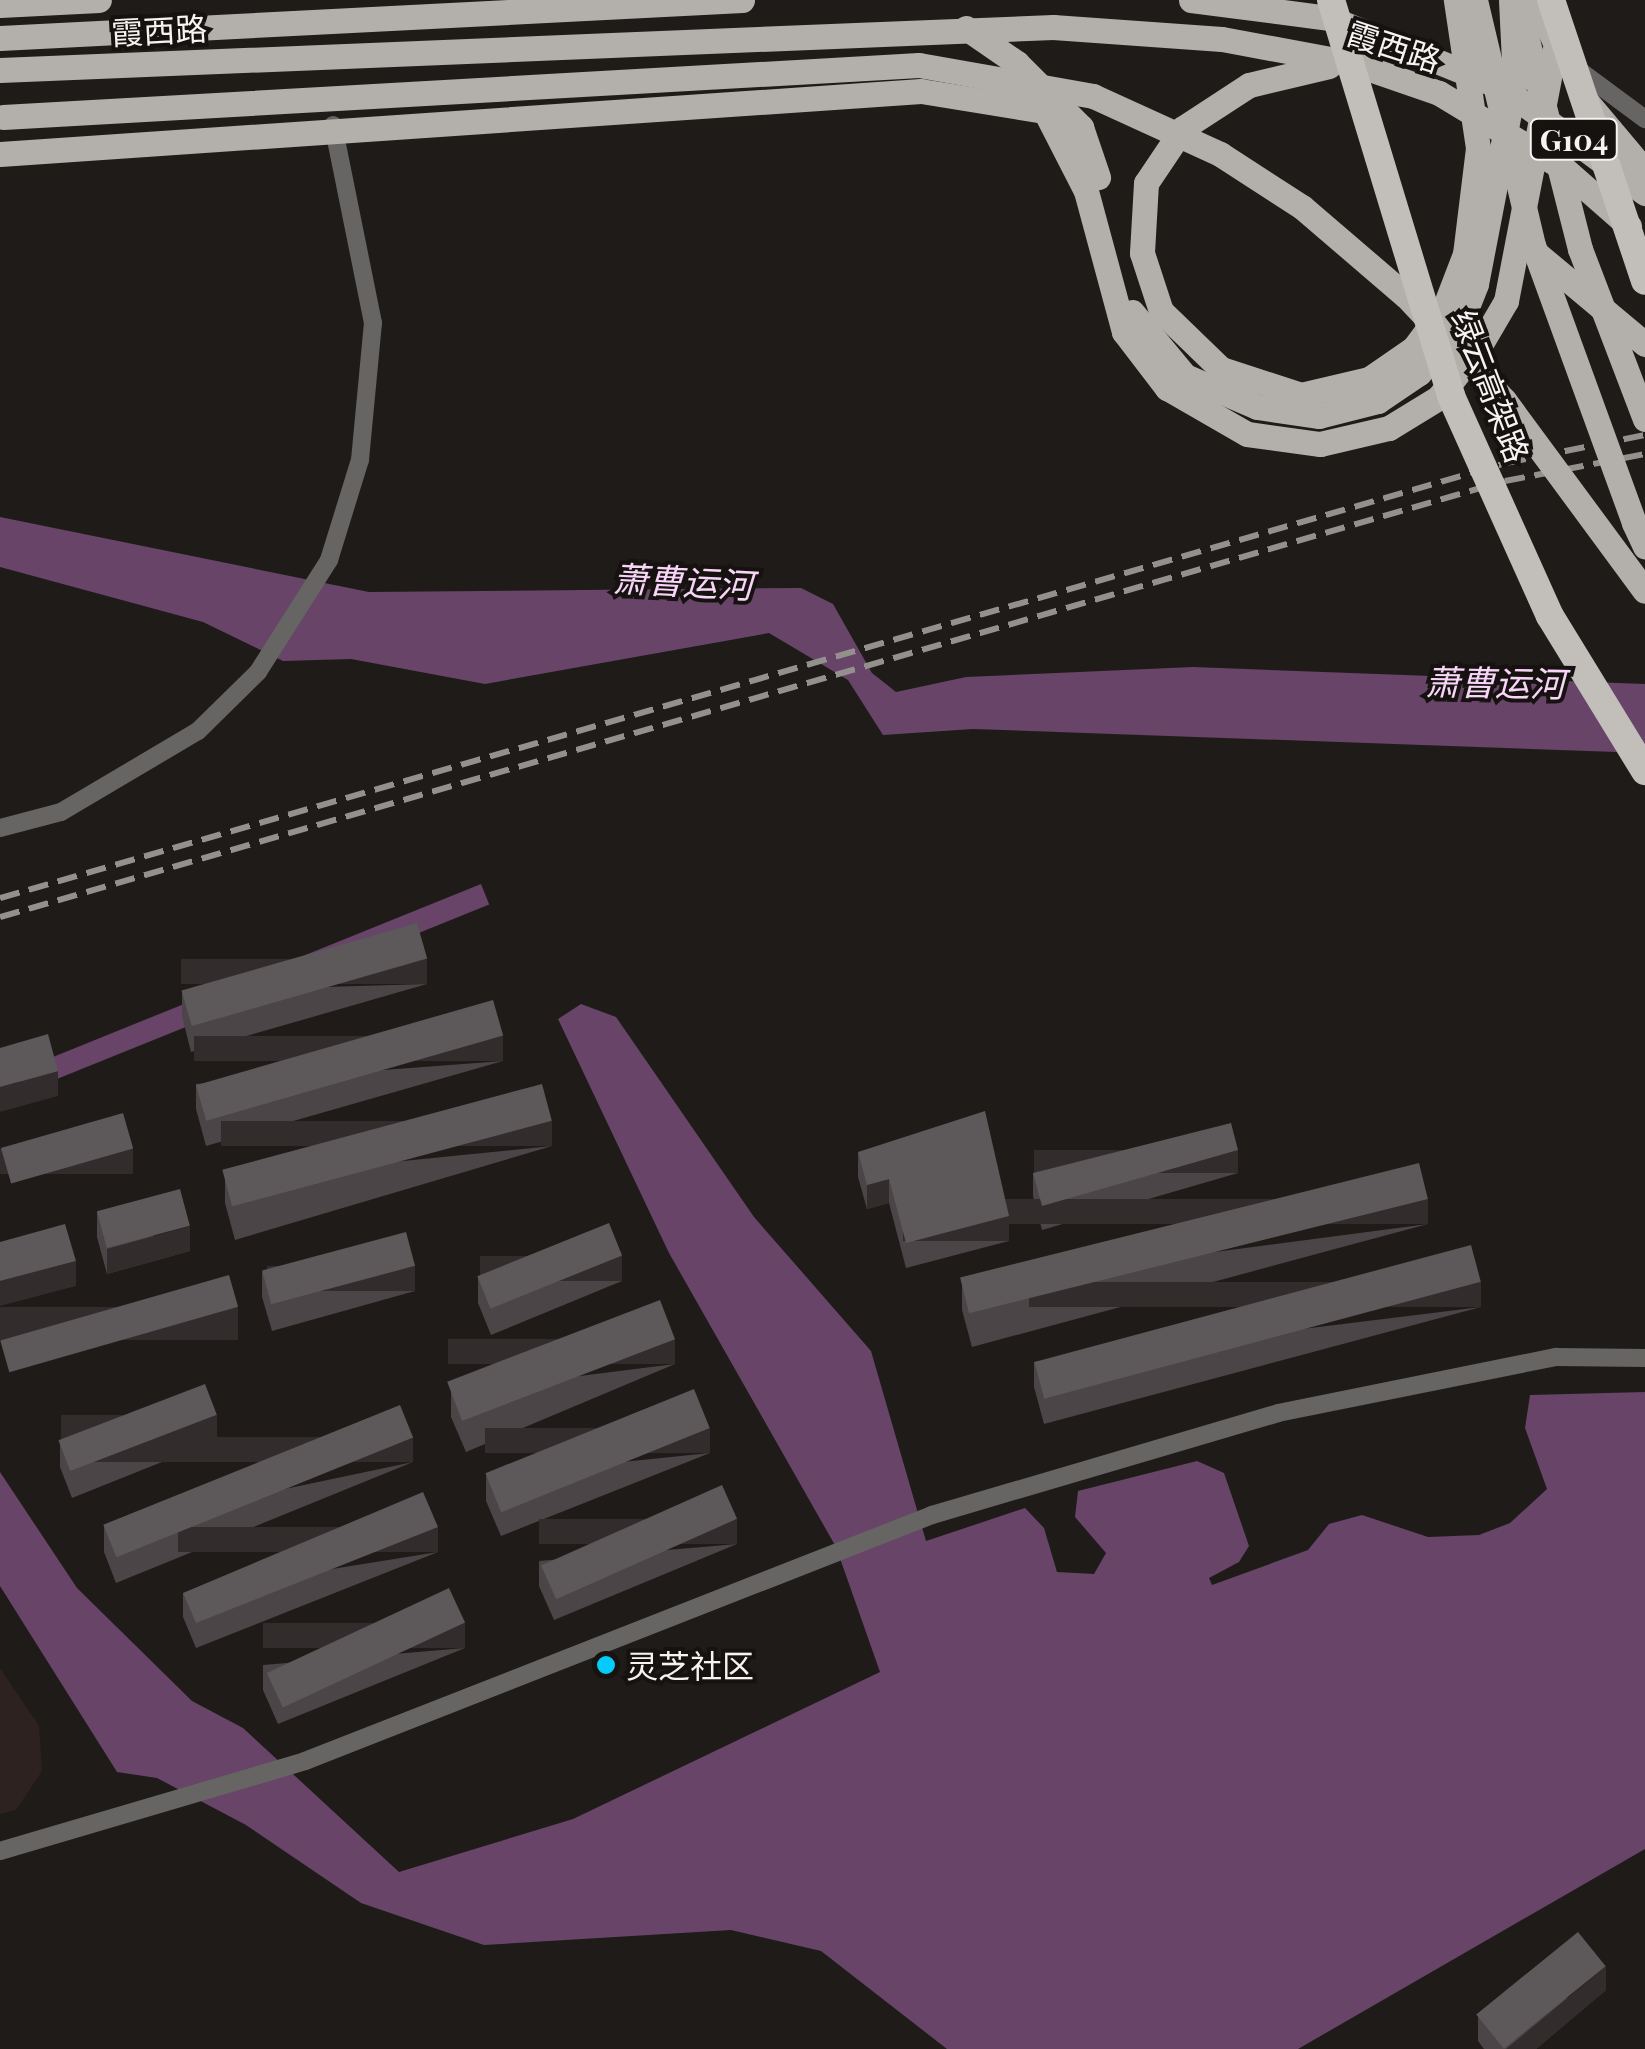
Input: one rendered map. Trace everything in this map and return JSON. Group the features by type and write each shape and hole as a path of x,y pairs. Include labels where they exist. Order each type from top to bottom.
{"highway":[{"name":"绿云高架路","path":"1331,0 1452,396 1550,616 1645,771"},
{"path":"1548,0 1645,281"}],"main road":[{"path":"0,5 99,0"},
{"name":"霞西路","path":"0,38 742,0"},
{"name":"霞西路","path":"1191,0 1330,18 1501,87 1645,193"},
{"path":"1352,63 1249,85 1183,128 1146,183 1142,254 1161,310 1237,374 1301,395 1370,379 1414,348 1445,306 1465,254 1478,148 1456,0"},
{"path":"1475,0 1533,245 1645,546"},
{"path":"966,28 1017,63 1080,127 1118,283 1138,324 1185,376 1256,408 1319,416 1378,401 1458,330 1476,284 1515,82 1514,0"},
{"path":"1514,0 1580,250 1645,420"},
{"path":"1536,0 1579,92 1645,170"},
{"name":"霞西路","path":"0,70 966,28 1053,27 1222,39 1352,63 1439,93 1548,158 1645,240"},
{"path":"0,154 333,125 922,91 1045,111 1086,191 1124,332 1167,388 1247,434 1320,444 1388,428 1438,398 1506,301 1554,52"},
{"path":"1,117 919,65 1093,96 1253,175 1406,296 1504,400 1645,590"},
{"path":"1518,239 1645,344"}],"street":[{"path":"1548,0 1554,52 1645,119"},
{"path":"0,828 61,812 198,731 258,672 329,560 360,460 372,324 333,125"},
{"path":"0,1851 177,1804 305,1762 932,1516 1278,1412 1556,1357 1645,1358"}],"shaded area":[{"path":"0,1668 39,1726 42,1771 16,1810 0,1814"}],"water":[{"name":"萧曹运河","path":"0,517 369,592 801,588 833,604 872,673 896,692 966,677 1193,667 1645,684 1645,753 973,729 883,735 848,680 769,633 485,684 351,659 283,661 203,622 0,567"},
{"path":"481,884 489,904 25,1092 16,1072"},
{"path":"581,1004 616,1017 754,1217 871,1351 926,1541 1025,1508 1044,1528 1057,1572 1094,1574 1106,1553 1075,1517 1078,1491 1197,1461 1224,1473 1249,1546 1239,1562 1209,1578 1212,1585 1308,1550 1329,1524 1362,1515 1428,1537 1479,1535 1510,1523 1547,1489 1525,1428 1530,1395 1645,1392 1645,1849 1298,2049 947,2049 821,1951 731,1930 484,1945 361,1903 246,1825 157,1778 117,1772 0,1586 0,1472 77,1588 192,1701 243,1728 399,1872 573,1819 880,1672 836,1547 669,1253 558,1019"}],"building":[{"path":"417,923 427,959 192,1026 181,991"},
{"path":"493,1000 503,1036 206,1121 196,1085"},
{"path":"48,1034 58,1071 0,1087 0,1048"},
{"path":"542,1084 552,1121 232,1206 222,1170"},
{"path":"985,1111 1009,1216 906,1243 889,1179 867,1185 858,1152"},
{"path":"123,1113 133,1149 11,1184 1,1148"},
{"path":"1231,1123 1238,1150 1042,1206 1033,1173"},
{"path":"1419,1163 1428,1199 969,1313 960,1277"},
{"path":"180,1189 190,1226 107,1248 97,1211"},
{"path":"609,1223 622,1255 490,1309 477,1276"},
{"path":"65,1224 76,1261 0,1281 0,1242"},
{"path":"406,1232 415,1266 271,1304 262,1271"},
{"path":"1471,1245 1481,1282 1044,1399 1034,1362"},
{"path":"229,1275 238,1307 9,1372 0,1341"},
{"path":"660,1300 675,1339 462,1421 447,1382"},
{"path":"205,1384 217,1415 70,1471 58,1440"},
{"path":"694,1389 710,1428 501,1512 485,1473"},
{"path":"400,1405 413,1437 116,1557 103,1525"},
{"path":"722,1485 737,1519 556,1599 541,1566"},
{"path":"423,1492 438,1527 196,1623 183,1593"},
{"path":"449,1588 465,1622 283,1707 267,1673"},
{"path":"1578,1932 1606,1966 1504,2049 1476,2014"}],"railway":[{"path":"0,898 1506,463 1645,435"},
{"path":"0,917 1505,481 1645,454"}],"place":[{"name":"灵芝社区","path":"606,1665"}]}
